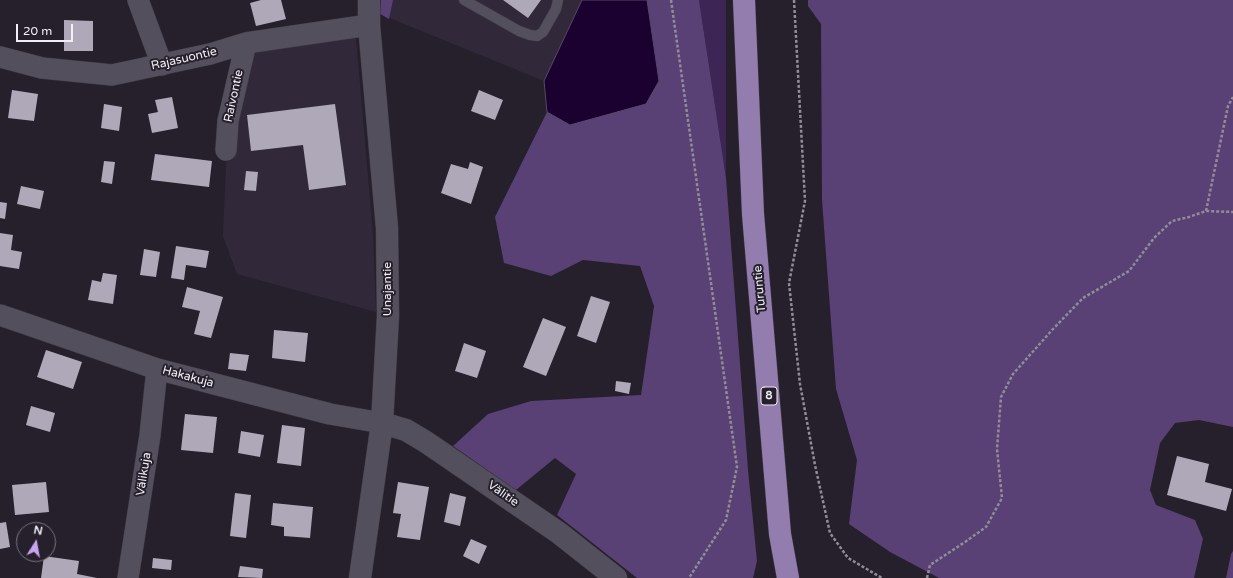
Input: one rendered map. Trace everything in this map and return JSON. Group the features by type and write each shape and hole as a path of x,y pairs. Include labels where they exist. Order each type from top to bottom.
{"highway":[{"name":"Turuntie","path":"744,0 754,214 780,534 788,578"}],"street":[{"path":"138,0 162,65"},
{"name":"Unajantie","path":"360,578 382,423 388,316 387,228 369,25 369,0"},
{"name":"Rajasuontie","path":"0,56 42,68 112,75 210,54 246,43 369,25"},
{"name":"Raivontie","path":"226,150 228,121 246,43"},
{"name":"Hakakuja","path":"0,315 157,369 330,414 382,423"},
{"name":"Välikuja","path":"128,578 150,435 157,369"},
{"name":"Välitie","path":"382,423 406,430 426,442 559,533 616,578"}],"lane":[{"path":"464,0 519,31 537,36 544,32 556,9 558,0"}],"path":[{"path":"671,0 737,467 726,520 689,578"},
{"path":"794,0 805,201 789,283 800,384 815,465 830,533 848,558 882,578"},
{"path":"1206,211 1228,106 1233,97"},
{"path":"927,578 930,565 986,527 1002,498 996,449 1001,397 1013,374 1083,298 1129,271 1154,238 1172,221 1206,211 1233,212"}],"shaded area":[{"path":"381,0 582,0 544,81 380,14"},
{"path":"381,0 393,0 389,19 380,14"},
{"path":"582,0 647,0 659,81 646,104 570,125 547,112 544,81"},
{"path":"647,0 699,0 726,178 748,470 757,561 753,578 637,578 557,515 576,474 555,458 516,490 453,446 488,414 531,401 641,395 654,306 640,266 583,260 551,276 504,263 495,217 547,112 570,125 659,81"},
{"path":"699,0 726,0 726,178"},
{"path":"808,0 1233,0 1233,427 1199,420 1175,423 1160,443 1150,490 1156,505 1195,520 1203,539 1194,578 939,578 890,552 849,524 857,460 836,389 822,200 821,24 808,6"},
{"path":"355,27 373,234 376,312 237,274 223,236 228,121 246,43"},
{"path":"1233,551 1233,578 1226,578 1231,554"}],"building":[{"path":"261,0 281,0 286,19 256,26 250,3"},
{"path":"503,0 541,0 528,18"},
{"path":"64,20 93,21 93,51 64,51"},
{"path":"12,90 38,94 34,121 8,118"},
{"path":"479,90 503,100 495,120 471,111"},
{"path":"172,97 178,128 152,133 148,114 158,112 155,100"},
{"path":"104,104 122,107 119,131 101,128"},
{"path":"335,104 346,185 309,190 303,145 251,151 247,115"},
{"path":"155,154 212,161 209,187 151,180"},
{"path":"104,161 115,162 112,184 101,182"},
{"path":"470,162 483,167 471,204 441,193 451,164 468,169"},
{"path":"246,171 258,172 256,191 244,190"},
{"path":"21,186 44,191 40,209 17,204"},
{"path":"0,202 7,203 5,219 0,218"},
{"path":"0,233 13,235 11,250 22,252 19,269 0,266"},
{"path":"176,246 209,251 206,268 186,265 184,280 171,278"},
{"path":"144,249 160,252 156,277 140,275"},
{"path":"103,273 117,275 113,304 88,300 92,280 101,282"},
{"path":"187,287 223,297 211,338 194,334 200,311 182,307"},
{"path":"591,296 610,302 596,343 577,336"},
{"path":"543,318 566,327 546,376 523,367"},
{"path":"274,330 308,333 305,362 272,358"},
{"path":"464,343 486,351 477,378 455,371"},
{"path":"46,350 82,362 73,389 37,377"},
{"path":"230,353 249,355 246,371 228,369"},
{"path":"616,381 631,383 629,394 615,391"},
{"path":"31,406 55,413 50,432 26,425"},
{"path":"185,414 217,417 213,453 181,450"},
{"path":"282,425 305,428 301,466 277,463"},
{"path":"241,431 264,435 260,457 238,453"},
{"path":"1177,456 1209,464 1205,482 1232,489 1226,511 1167,495"},
{"path":"46,482 49,512 15,515 12,485"},
{"path":"398,482 429,487 420,540 397,537 401,514 393,513"},
{"path":"235,493 251,495 246,538 230,536"},
{"path":"450,493 466,497 460,526 444,522"},
{"path":"273,503 313,507 310,538 284,536 284,527 271,525"},
{"path":"6,522 10,547 0,549 0,523"},
{"path":"471,539 487,546 479,564 463,556"},
{"path":"56,558 79,561 77,574 97,578 41,578 43,562 56,562"},
{"path":"153,558 172,560 171,570 152,568"},
{"path":"240,566 263,569 262,578 238,577"}]}
